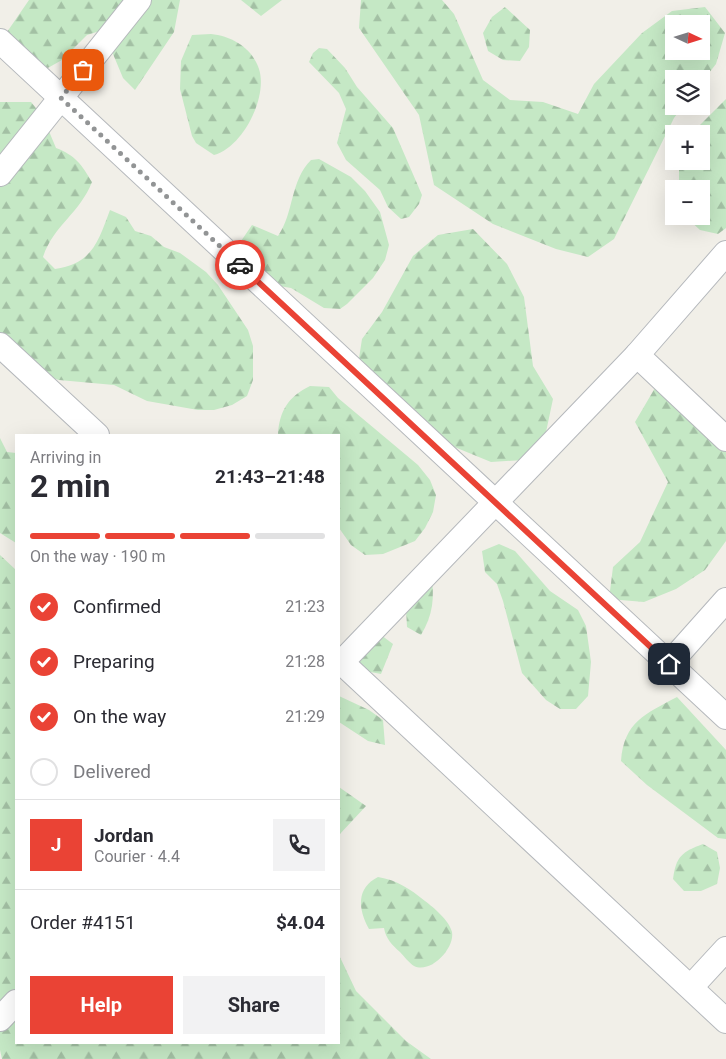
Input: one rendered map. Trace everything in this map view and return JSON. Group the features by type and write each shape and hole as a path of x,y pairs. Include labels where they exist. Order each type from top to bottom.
{"street":[{"path":"0,174 139,0"},
{"path":"0,42 726,717"},
{"path":"722,267 340,662 726,1021"},
{"path":"0,345 96,434"},
{"path":"637,355 726,439"},
{"path":"669,664 726,600"},
{"path":"691,987 726,949"},
{"path":"0,1019 15,1003"}],"green space":[{"path":"29,0 180,0 174,32 135,90 123,78 103,30 87,35 62,60 46,69 1,50 7,32"},
{"path":"241,0 282,0 261,16"},
{"path":"361,0 442,0 454,14 483,80 510,100 543,102 578,114 594,84 642,33 665,16 665,60 710,60 710,15 667,15 672,11 705,7 725,33 716,64 710,72 710,70 665,70 665,115 676,115 671,125 665,125 665,136 614,239 588,257 556,249 493,224 434,185 419,115 359,28"},
{"path":"505,7 530,30 529,47 520,61 503,60 488,51 483,33 492,17"},
{"path":"211,34 234,40 246,49 256,62 261,80 260,93 251,120 235,142 225,150 214,155 196,143 192,136 180,89 181,61 192,35"},
{"path":"319,48 327,49 345,68 357,87 393,128 422,195 419,204 409,217 401,219 388,207 380,190 346,160 337,143 346,109 339,93 309,62 313,53"},
{"path":"726,99 726,228 718,234 700,230 695,225 710,225 710,180 679,180 679,170 710,170 710,125 700,125"},
{"path":"0,102 31,102 43,117 56,148 77,161 92,182 81,202 47,246 43,257 55,269 78,262 92,250 102,232 110,210 126,217 135,231 151,236 164,247 180,253 206,272 218,285 248,330 253,346 253,380 247,396 232,405 214,410 198,410 147,401 114,385 59,380 42,375 0,341"},
{"path":"319,159 351,177 365,191 380,212 389,245 385,260 373,278 340,309 324,308 291,288 256,282 237,253 239,244 252,225 278,236 287,217 304,168 311,160"},
{"path":"473,229 507,264 524,297 533,366 553,399 546,432 524,460 491,462 396,423 357,371 362,339 382,312 413,256 438,235"},
{"path":"310,386 329,387 338,398 418,465 430,480 436,495 433,512 425,528 415,541 383,554 365,555 351,545 340,529 340,434 278,434 280,419 286,405 296,394"},
{"path":"655,388 726,432 726,541 705,570 676,589 644,602 609,599 613,567 640,542 668,482 635,422"},
{"path":"0,438 7,452 15,453 15,542 0,533"},
{"path":"499,544 515,551 550,591 578,610 586,626 591,662 588,696 576,709 560,709 546,700 522,673 497,584 485,572 482,551"},
{"path":"0,555 15,569 15,1044 340,1044 340,957 356,991 406,1041 431,1059 2,1059 0,1050"},
{"path":"431,574 432,606 421,635 407,627 406,609"},
{"path":"373,629 393,644 381,674 365,671 353,657"},
{"path":"340,696 369,710 383,720 385,745 368,741 340,723"},
{"path":"677,697 726,750 726,839 718,838 647,785 621,761 627,737 638,721 646,714"},
{"path":"340,788 366,806 340,834"},
{"path":"703,844 717,852 720,868 717,884 701,891 684,891 673,879 678,860 685,853"},
{"path":"378,877 391,880 409,889 433,907 448,923 452,932 450,945 446,952 434,963 428,966 414,966 390,942 384,928 369,929 361,907 361,900 366,887"}],"way so far":[{"path":"83,70 61,98 240,265"}],"route":[{"path":"240,265 669,664"}]}
